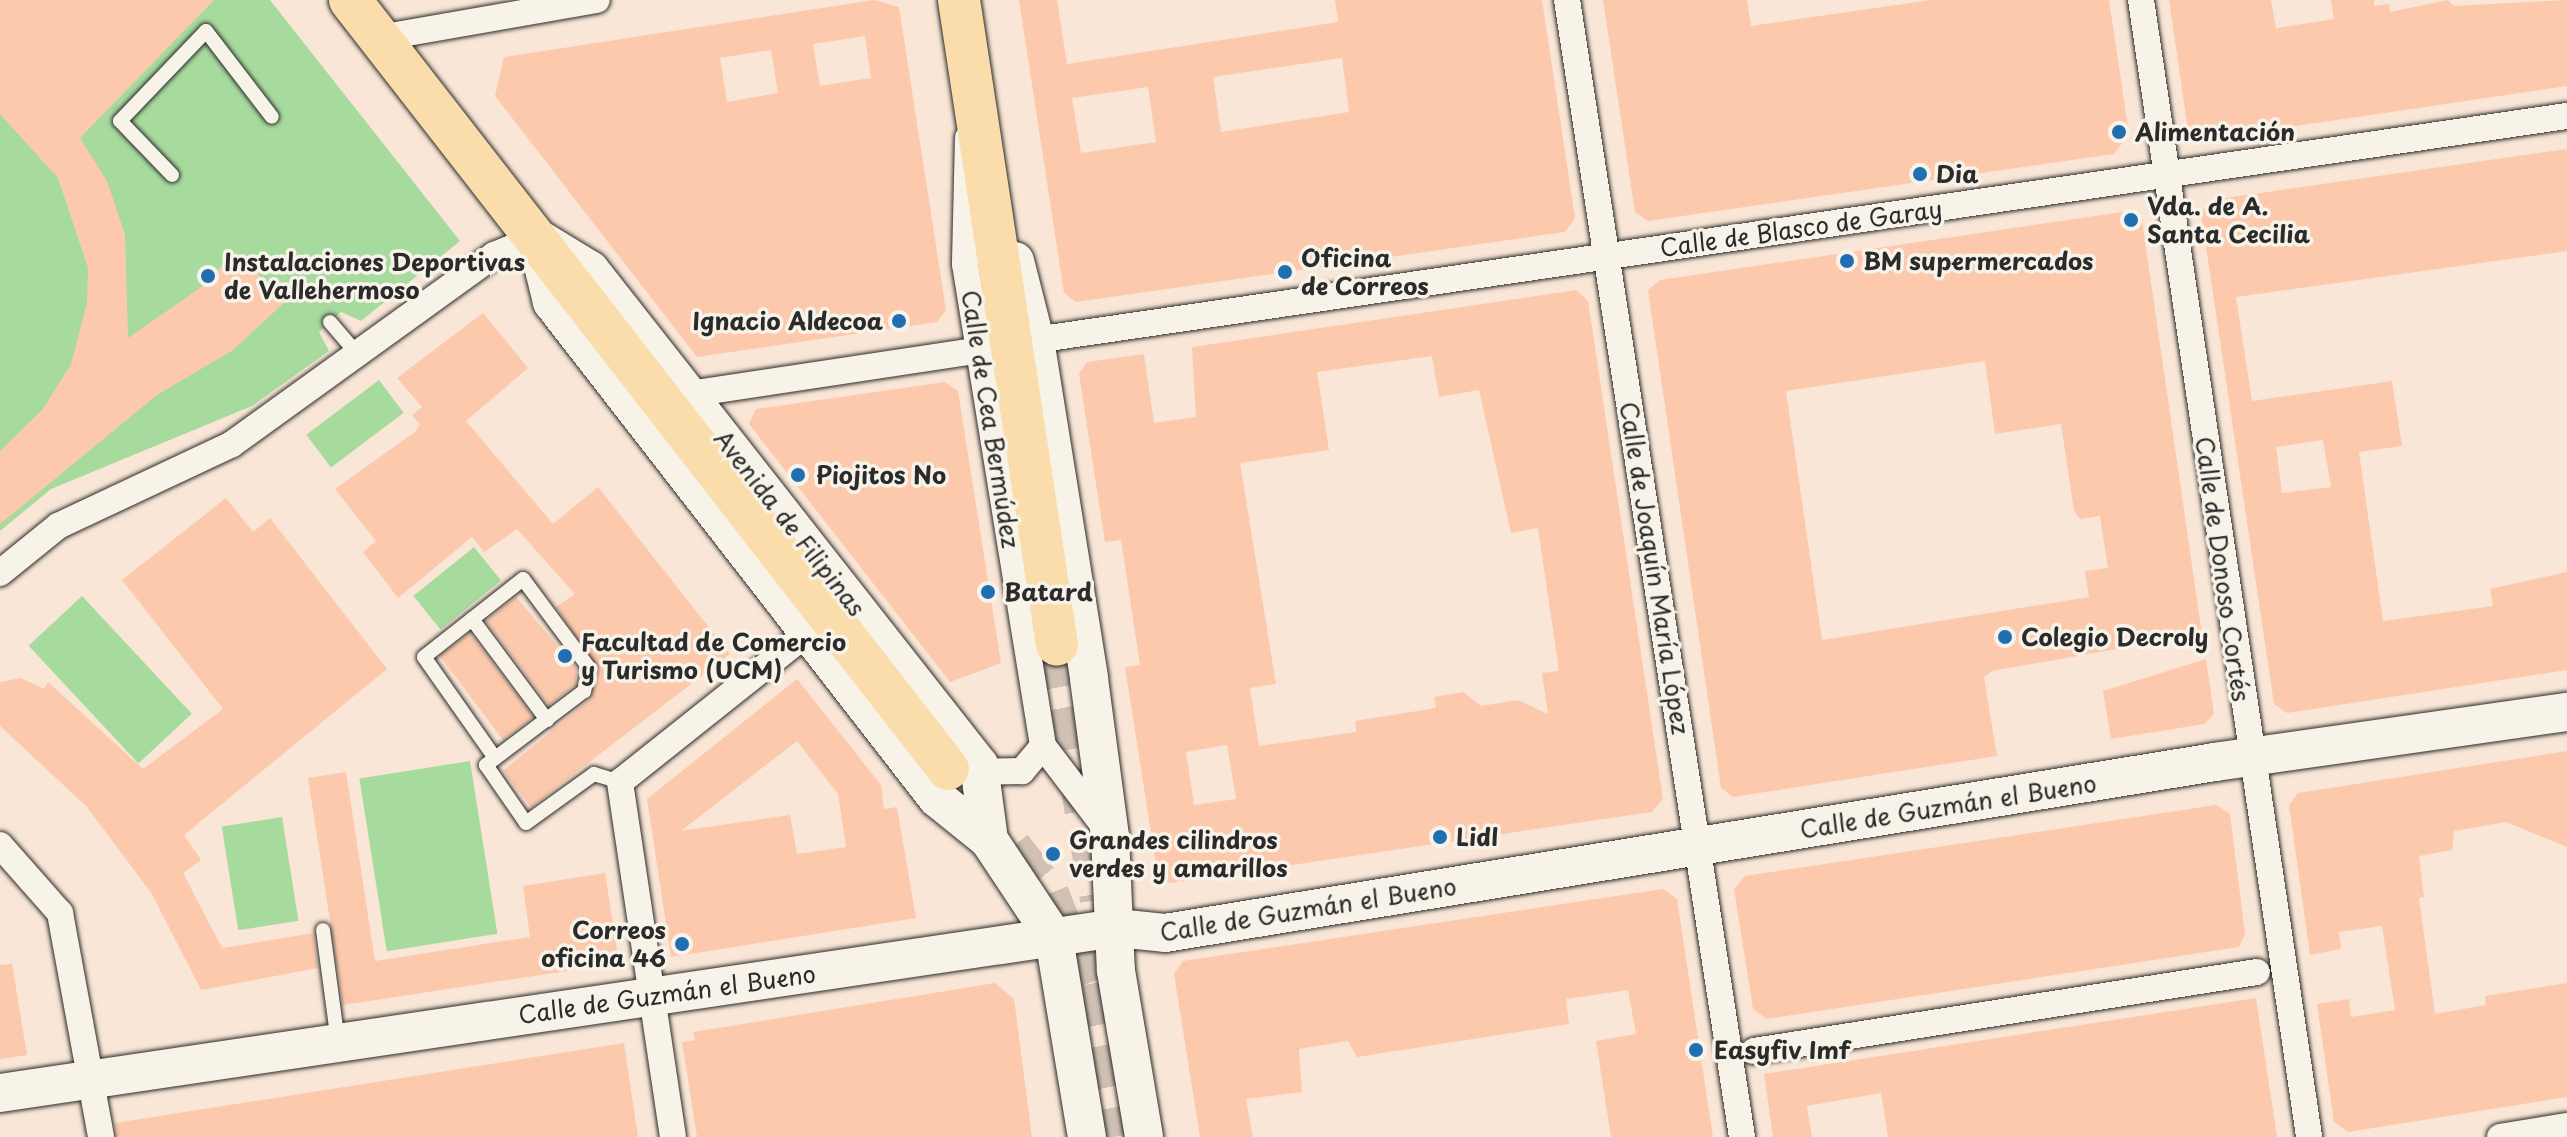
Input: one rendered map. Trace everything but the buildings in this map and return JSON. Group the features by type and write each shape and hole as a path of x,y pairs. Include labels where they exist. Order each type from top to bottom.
{"main road":[{"name":"Avenida de Filipinas","path":"350,0 536,238 966,770"},
{"name":"Calle de Cea Bermúdez","path":"959,0 1057,645"}],"street":[{"path":"379,38 597,0"},
{"name":"Calle de Joaquín María López","path":"1567,0 1742,1137"},
{"name":"Calle de Donoso Cortés","path":"2141,0 2250,757 2309,1137"},
{"name":"Calle de Cea Bermúdez","path":"976,109 1035,340 1110,836 1116,928 1144,1137"},
{"name":"Calle de Cea Bermúdez","path":"976,109 963,183 965,264 1043,746 1110,836"},
{"name":"Calle de Blasco de Garay","path":"1035,340 2567,116"},
{"path":"0,573 58,526 232,444 359,356 494,255 536,238"},
{"name":"Avenida de Filipinas","path":"536,238 590,270 690,394 966,770 989,840 1054,938"},
{"name":"Avenida de Filipinas","path":"536,238 552,302 806,634 937,798 989,840"},
{"path":"690,394 981,350"},
{"path":"673,1137 620,782 806,634"},
{"name":"Calle de Guzmán el Bueno","path":"0,1093 1116,928 1165,933 2250,757 2567,712"},
{"path":"966,770 1022,771 1043,746"},
{"path":"0,845 60,913 101,1137"},
{"path":"1054,938 1087,1137"},
{"path":"1754,1051 2257,972"},
{"path":"2500,1137 2567,1126"}],"lane":[{"path":"172,175 120,121 206,31 272,117"},
{"path":"330,322 359,356"},
{"path":"495,758 424,657 523,579 589,668 584,691 486,765 526,823 594,774 620,782"},
{"path":"472,619 547,720"},
{"path":"323,930 339,1042"}],"green space":[{"name":"Instalaciones Deportivas de Vallehermoso","path":"0,0 270,0 460,241 361,321 341,312 319,332 329,351 252,406 51,489 0,531"},
{"path":"379,380 404,413 331,468 306,435"},
{"path":"474,547 501,580 440,630 413,596"},
{"path":"82,596 192,714 138,764 29,646"},
{"path":"470,761 497,934 387,951 359,779"},
{"path":"282,817 298,921 238,930 222,827"}],"tunnel":[{"path":"1057,645 1101,899"},
{"path":"1011,848 1048,894 1084,985 1114,1137"}],"place":[{"name":"Alimentación","path":"2119,132"},
{"name":"Dia","path":"1920,174"},
{"name":"Vda. de A. Santa Cecilia","path":"2131,220"},
{"name":"BM supermercados","path":"1847,261"},
{"name":"Oficina de Correos","path":"1285,272"},
{"name":"Instalaciones Deportivas de Vallehermoso","path":"208,276"},
{"name":"Ignacio Aldecoa","path":"899,321"},
{"name":"Piojitos No","path":"798,475"},
{"name":"Batard","path":"988,592"},
{"name":"Colegio Decroly","path":"2005,637"},
{"name":"Facultad de Comercio y Turismo (UCM)","path":"565,656"},
{"name":"Lidl","path":"1440,837"},
{"name":"Grandes cilindros verdes y amarillos","path":"1053,854"},
{"name":"Correos oficina 46","path":"682,944"},
{"name":"Easyfiv Imf","path":"1696,1050"}]}
